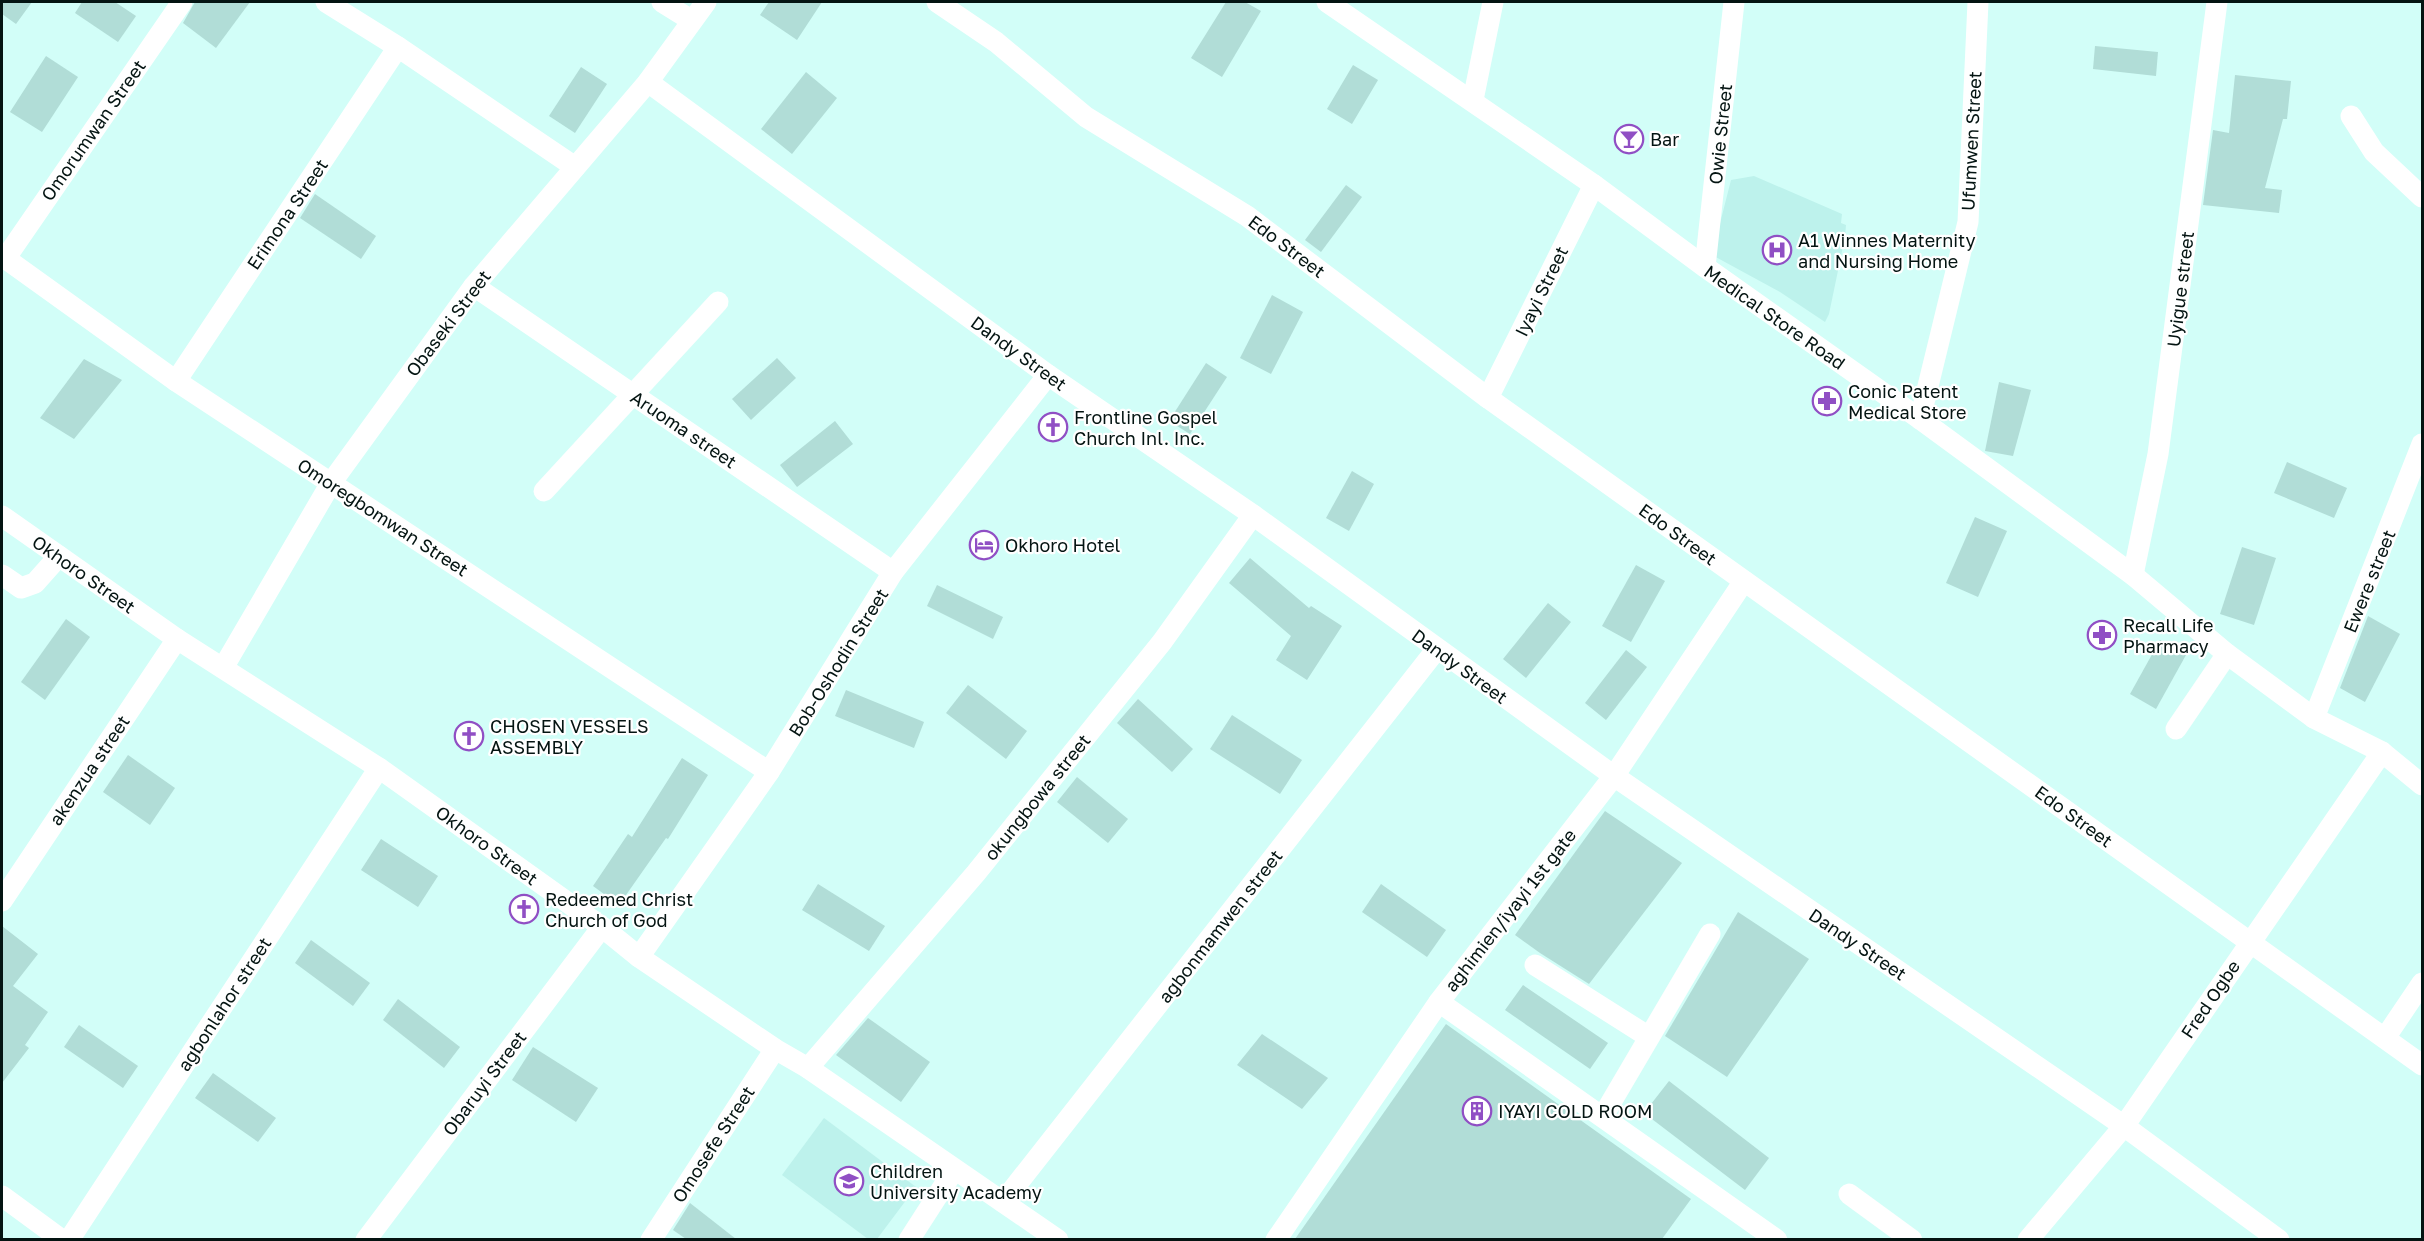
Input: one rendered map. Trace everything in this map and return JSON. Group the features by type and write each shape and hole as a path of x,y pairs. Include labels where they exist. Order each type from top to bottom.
{"street":[{"name":"Omorumwan Street","path":"3,257 182,2"},
{"path":"326,2 398,47 575,167"},
{"path":"662,2 691,20"},
{"name":"Obaseki Street","path":"223,668 331,483 474,286 648,82 706,2"},
{"name":"Edo Street","path":"937,2 996,42 1086,117 1247,216 1488,398 2422,1065"},
{"name":"Medical Store Road","path":"1327,2 1594,184 1705,267 1920,419 2133,575 2227,654 2314,718 2382,752 2422,785"},
{"path":"1473,100 1493,2"},
{"name":"Owie Street","path":"1705,267 1734,2"},
{"name":"Ufumwen Street","path":"1920,419 1968,222 1978,2"},
{"name":"Uyigue street","path":"2133,575 2158,454 2217,2"},
{"name":"Erimona Street","path":"176,381 398,47"},
{"name":"Dandy Street","path":"648,82 1048,375 1253,515 1436,650 1614,776 2124,1126 2279,1239"},
{"path":"2351,116 2374,152 2422,197"},
{"name":"Iyayi Street","path":"1488,398 1594,184"},
{"name":"Omoregbomwan Street","path":"3,257 176,381 769,772"},
{"name":"Aruoma street","path":"474,286 893,572"},
{"path":"544,491 718,302"},
{"name":"Bob-Oshodin Street","path":"639,957 769,772 893,572 1048,375"},
{"name":"Ewere street","path":"2314,718 2414,498 2422,444"},
{"name":"okungbowa street","path":"808,1068 984,864 1162,642 1253,515"},
{"name":"Okhoro Street","path":"5,525 59,556 177,639 379,768 602,927 639,957 775,1049 808,1068 1058,1239"},
{"path":"2,575 21,588 35,583 59,556"},
{"name":"aghimien/iyayi 1st gate","path":"1276,1239 1439,1002 1614,776 1744,581"},
{"name":"akenzua street","path":"2,901 177,639"},
{"name":"agbonmamwen street","path":"1003,1202 1436,650"},
{"path":"2176,729 2227,654"},
{"name":"Fred Ogbe","path":"2028,1239 2124,1126 2382,752"},
{"name":"agbonlahor street","path":"69,1239 379,768"},
{"name":"Obaruyi Street","path":"366,1239 602,927"},
{"path":"1602,1116 1710,934"},
{"path":"1535,965 1649,1037"},
{"path":"2385,1038 2422,983"},
{"path":"1439,1002 1776,1239"},
{"name":"Omosefe Street","path":"651,1239 775,1049"},
{"path":"909,1239 954,1170"},
{"path":"1849,1194 1912,1239"},
{"path":"3,1200 62,1239"}],"shaded area":[{"name":"A1 Winnes Maternity and Nursing Home","path":"1754,176 1842,214 1841,223 1846,225 1845,237 1829,314 1825,322 1780,292 1712,255 1731,180"},
{"name":"Children University Academy","path":"824,1118 916,1187 877,1239 868,1239 782,1175"}],"building":[{"path":"2,2 32,2 16,24 2,14"},
{"path":"82,2 115,2 136,16 118,42 75,13"},
{"path":"195,2 250,2 216,48 183,23"},
{"path":"769,2 822,2 797,40 760,15"},
{"path":"1226,2 1245,2 1261,11 1222,77 1191,58"},
{"path":"2095,46 2158,52 2156,76 2093,69"},
{"path":"46,56 78,77 42,132 10,112"},
{"path":"1353,65 1378,80 1352,124 1327,109"},
{"path":"581,67 607,84 575,133 549,116"},
{"path":"806,72 837,98 792,154 761,129"},
{"path":"2235,75 2291,81 2287,119 2283,119 2265,188 2282,190 2279,213 2203,205 2213,130 2229,133"},
{"path":"1346,185 1362,197 1321,252 1305,240"},
{"path":"315,194 376,236 361,259 300,218"},
{"path":"1272,295 1303,312 1271,374 1240,358"},
{"path":"777,358 796,378 751,420 732,399"},
{"path":"84,359 122,380 74,439 40,418"},
{"path":"1206,363 1227,377 1190,434 1169,421"},
{"path":"1999,382 2031,390 2013,456 1985,451"},
{"path":"835,421 853,444 797,487 780,465"},
{"path":"2287,462 2347,488 2334,518 2274,493"},
{"path":"1352,471 1374,484 1349,531 1326,518"},
{"path":"1975,517 2007,531 1978,597 1946,583"},
{"path":"2242,547 2276,558 2254,625 2220,614"},
{"path":"1250,558 1309,608 1311,606 1342,626 1307,680 1276,660 1291,636 1229,583"},
{"path":"1636,565 1665,581 1631,642 1602,626"},
{"path":"937,585 1003,617 993,639 927,606"},
{"path":"1548,603 1571,622 1526,678 1503,659"},
{"path":"2368,616 2400,634 2365,702 2340,688"},
{"path":"66,619 90,637 45,700 21,682"},
{"path":"2160,640 2186,655 2156,709 2130,694"},
{"path":"1626,650 1647,667 1606,720 1585,703"},
{"path":"968,685 1027,731 1006,759 946,713"},
{"path":"846,690 924,722 914,748 835,716"},
{"path":"1138,699 1193,749 1172,772 1117,723"},
{"path":"1232,715 1302,760 1280,794 1210,749"},
{"path":"128,755 175,788 150,825 103,792"},
{"path":"682,758 708,775 668,839 666,838 619,905 593,886 628,834 632,837"},
{"path":"1077,777 1128,819 1108,843 1057,802"},
{"path":"1605,811 1682,863 1589,984 1515,935"},
{"path":"381,839 438,876 418,907 361,870"},
{"path":"818,884 885,926 869,951 802,910"},
{"path":"1381,884 1446,930 1427,957 1362,912"},
{"path":"1738,912 1809,959 1727,1077 1665,1036"},
{"path":"2,926 38,954 13,986 48,1012 25,1045 29,1048 2,1083"},
{"path":"311,940 370,983 353,1006 295,963"},
{"path":"1523,985 1608,1043 1590,1069 1505,1010"},
{"path":"398,999 460,1047 444,1068 383,1020"},
{"path":"868,1018 930,1062 901,1102 836,1055"},
{"name":"IYAYI COLD ROOM","path":"1446,1024 1691,1199 1662,1239 1295,1239"},
{"path":"79,1025 138,1066 123,1088 64,1047"},
{"path":"1262,1034 1328,1078 1302,1109 1237,1065"},
{"path":"533,1047 598,1088 576,1122 512,1080"},
{"path":"213,1073 276,1118 258,1142 195,1098"},
{"path":"1669,1081 1769,1158 1745,1190 1644,1113"},
{"path":"690,1203 736,1239 686,1239 673,1230"}],"place":[{"name":"Bar","path":"1629,139"},
{"name":"A1 Winnes Maternity and Nursing Home","path":"1777,250"},
{"name":"Conic Patent Medical Store","path":"1827,401"},
{"name":"Frontline Gospel Church Inl. Inc.","path":"1053,427"},
{"name":"Okhoro Hotel","path":"984,545"},
{"name":"Recall Life Pharmacy","path":"2102,635"},
{"name":"CHOSEN VESSELS ASSEMBLY","path":"469,736"},
{"name":"Redeemed Christ Church of God","path":"524,909"},
{"name":"IYAYI COLD ROOM","path":"1477,1111"},
{"name":"Children University Academy","path":"849,1181"}]}
